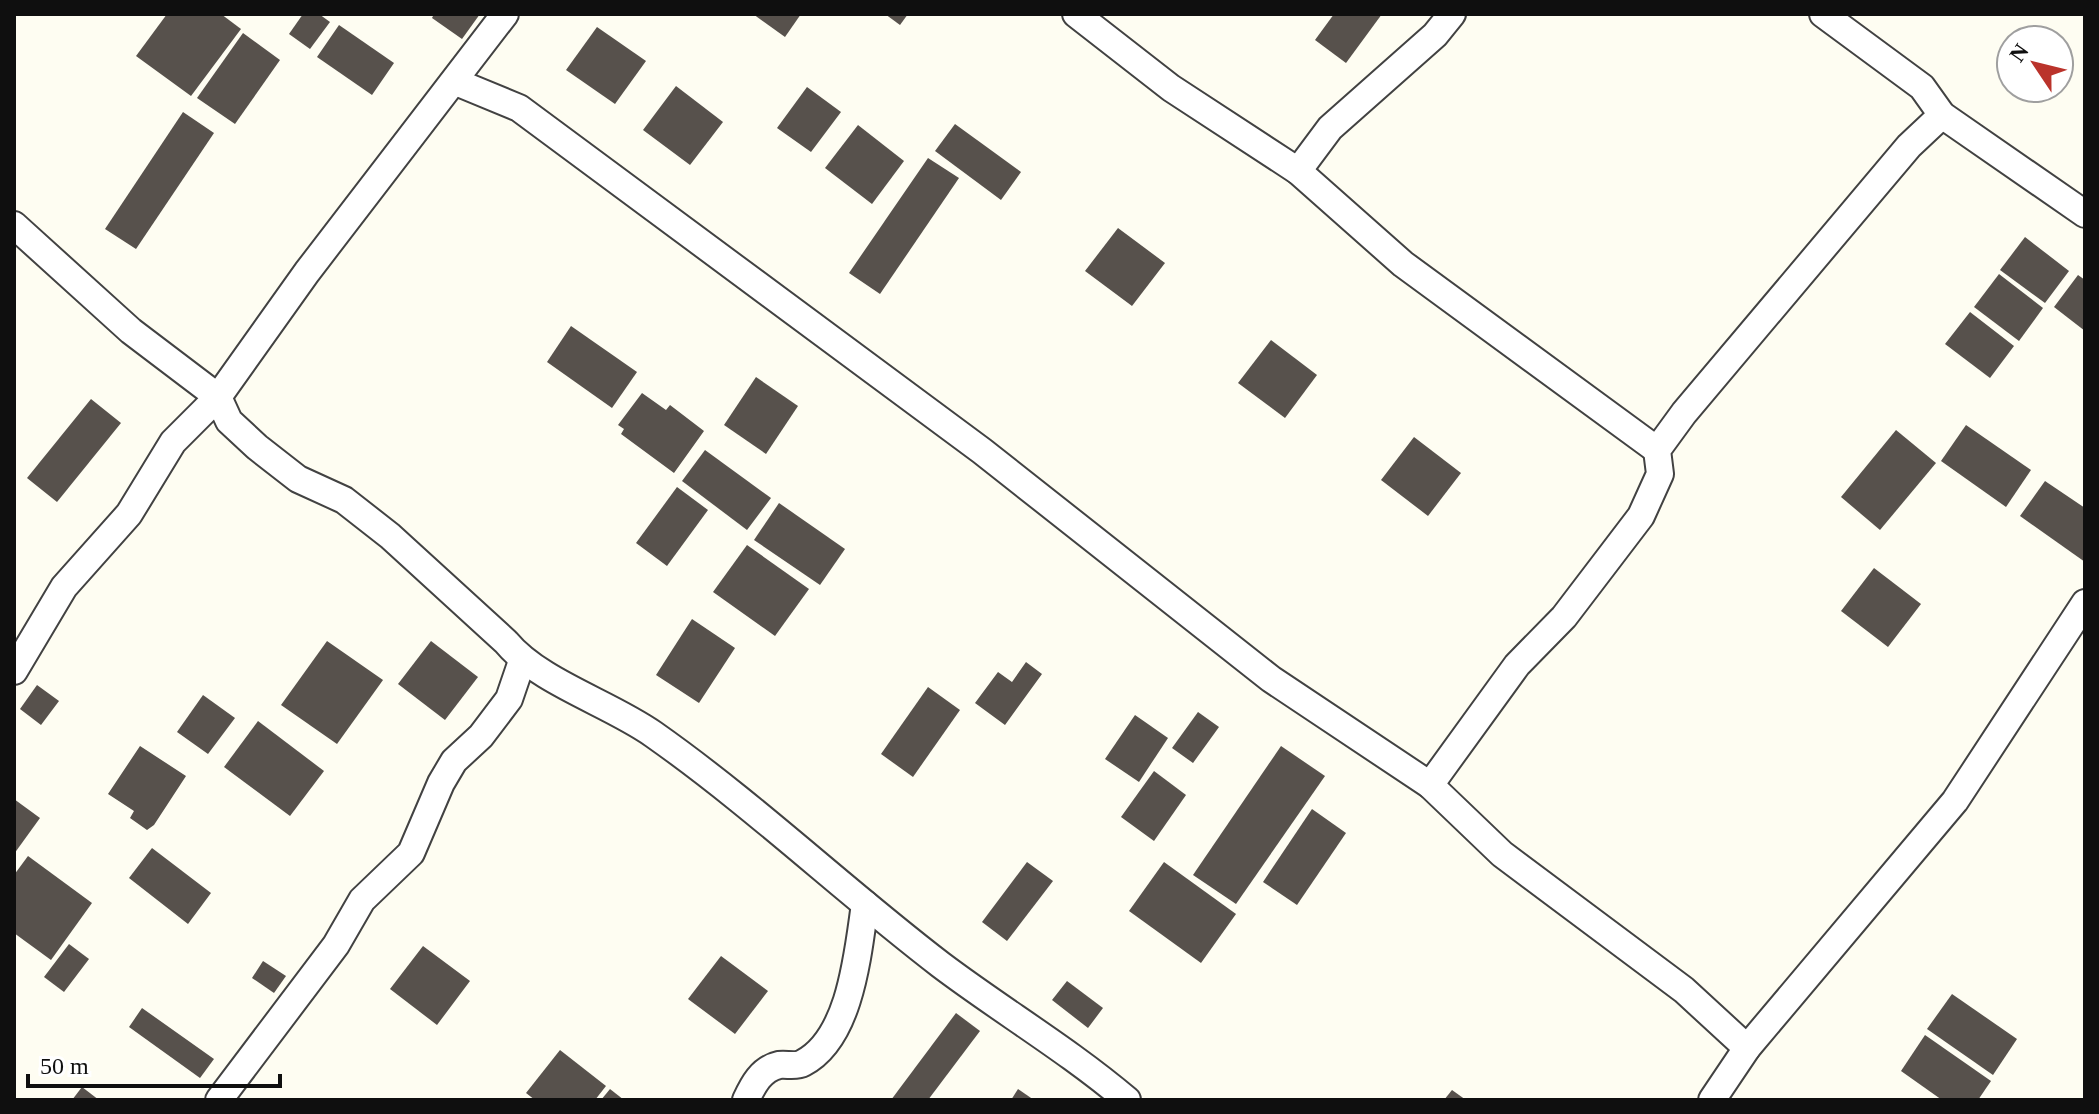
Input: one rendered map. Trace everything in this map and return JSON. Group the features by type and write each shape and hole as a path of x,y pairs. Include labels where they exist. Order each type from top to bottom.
{"street":[{"path":"14,671 64,587 129,514 173,442 218,397 398,152 456,82 505,14"},
{"path":"1076,14 1171,88 1298,171 1403,264 1657,450"},
{"path":"1298,171 1330,128 1424,45 1452,14"},
{"path":"1823,14 1922,87 1942,115 2085,214"},
{"path":"456,82 519,108 982,451 1271,679 1430,785 1502,854 1684,990 1747,1048"},
{"path":"1430,785 1517,665 1564,617 1641,516 1660,474 1657,450 1684,413 1909,146 1942,115"},
{"path":"14,225 131,331 218,397 229,421 257,447 298,479 344,500 390,536 506,642 522,661 650,732 729,790 943,966 1090,1069 1127,1100"},
{"path":"1712,1100 1747,1048 1955,801 2085,603"},
{"path":"219,1100 336,945 362,900 411,853 454,761 481,736 509,699 522,661"},
{"path":"509,699 565,683"},
{"path":"746,1100 756,1079 776,1065 801,1065 823,1049 854,978 865,904"}],"building":[{"path":"167,14 221,14 241,29 191,96 136,56"},
{"path":"303,14 319,14 330,22 310,49 289,34"},
{"path":"434,14 480,14 462,39 432,18"},
{"path":"753,14 801,14 785,37"},
{"path":"885,14 908,14 900,25"},
{"path":"1334,14 1382,14 1346,63 1315,40"},
{"path":"339,25 394,63 372,95 317,57"},
{"path":"597,27 646,61 615,104 566,70"},
{"path":"243,33 280,60 235,124 197,98"},
{"path":"676,86 723,122 690,165 643,130"},
{"path":"807,87 841,112 811,152 777,128"},
{"path":"183,112 214,133 136,249 105,229"},
{"path":"955,124 1021,172 1001,200 935,151"},
{"path":"858,125 904,161 872,204 825,168"},
{"path":"928,158 959,178 880,294 849,273"},
{"path":"1118,228 1165,263 1132,306 1085,271"},
{"path":"2025,237 2069,271 2045,303 2000,270"},
{"path":"1999,274 2043,308 2019,341 1974,307"},
{"path":"2078,275 2085,280 2085,331 2054,307"},
{"path":"1970,312 2014,346 1990,378 1945,344"},
{"path":"571,326 637,372 612,408 547,362"},
{"path":"1271,340 1317,375 1285,418 1238,383"},
{"path":"756,377 798,406 766,454 724,425"},
{"path":"642,393 666,410 670,405 704,431 674,473 621,434 624,429 618,425"},
{"path":"91,399 121,423 57,502 27,478"},
{"path":"1966,425 2031,470 2006,507 1941,461"},
{"path":"1896,430 1936,463 1880,530 1841,497"},
{"path":"1414,437 1461,473 1428,516 1381,480"},
{"path":"705,450 771,498 747,530 682,481"},
{"path":"2045,481 2085,508 2085,562 2020,516"},
{"path":"677,487 708,510 667,566 636,543"},
{"path":"779,503 845,549 820,585 754,540"},
{"path":"747,545 809,589 775,636 713,592"},
{"path":"1874,568 1921,604 1888,647 1841,611"},
{"path":"692,619 735,648 699,703 656,675"},
{"path":"327,641 383,680 337,744 281,705"},
{"path":"431,641 478,677 445,720 398,684"},
{"path":"1026,662 1042,674 1005,725 975,703 998,672 1012,682"},
{"path":"37,685 59,701 41,725 20,709"},
{"path":"928,687 960,710 913,777 881,754"},
{"path":"203,695 235,718 208,754 177,732"},
{"path":"1198,712 1219,727 1193,763 1172,748"},
{"path":"1135,715 1168,738 1139,782 1105,759"},
{"path":"258,721 324,771 290,816 224,767"},
{"path":"140,746 186,776 154,825 147,830 130,818 134,811 108,794"},
{"path":"1281,746 1325,776 1236,904 1193,875"},
{"path":"1154,771 1186,795 1154,841 1121,817"},
{"path":"14,799 40,818 14,854"},
{"path":"1312,809 1346,833 1297,905 1263,882"},
{"path":"152,848 211,893 188,924 129,878"},
{"path":"28,856 92,903 51,960 14,933 14,875"},
{"path":"1027,862 1053,881 1007,941 982,922"},
{"path":"1164,862 1236,914 1201,963 1129,911"},
{"path":"69,944 89,959 64,992 44,977"},
{"path":"423,946 470,981 437,1025 390,989"},
{"path":"721,956 768,991 735,1034 688,999"},
{"path":"263,961 286,976 274,993 252,978"},
{"path":"1067,981 1103,1008 1088,1028 1052,1000"},
{"path":"1952,994 2017,1039 1993,1075 1927,1029"},
{"path":"142,1008 214,1059 200,1078 129,1027"},
{"path":"956,1013 980,1031 928,1100 891,1100"},
{"path":"1925,1035 1991,1081 1978,1100 1942,1100 1901,1071"},
{"path":"560,1050 606,1086 595,1100 535,1100 526,1093"},
{"path":"82,1087 99,1100 72,1100"},
{"path":"610,1089 624,1100 601,1100"},
{"path":"1018,1089 1034,1100 1011,1100"},
{"path":"1452,1090 1466,1100 1444,1100"}]}
